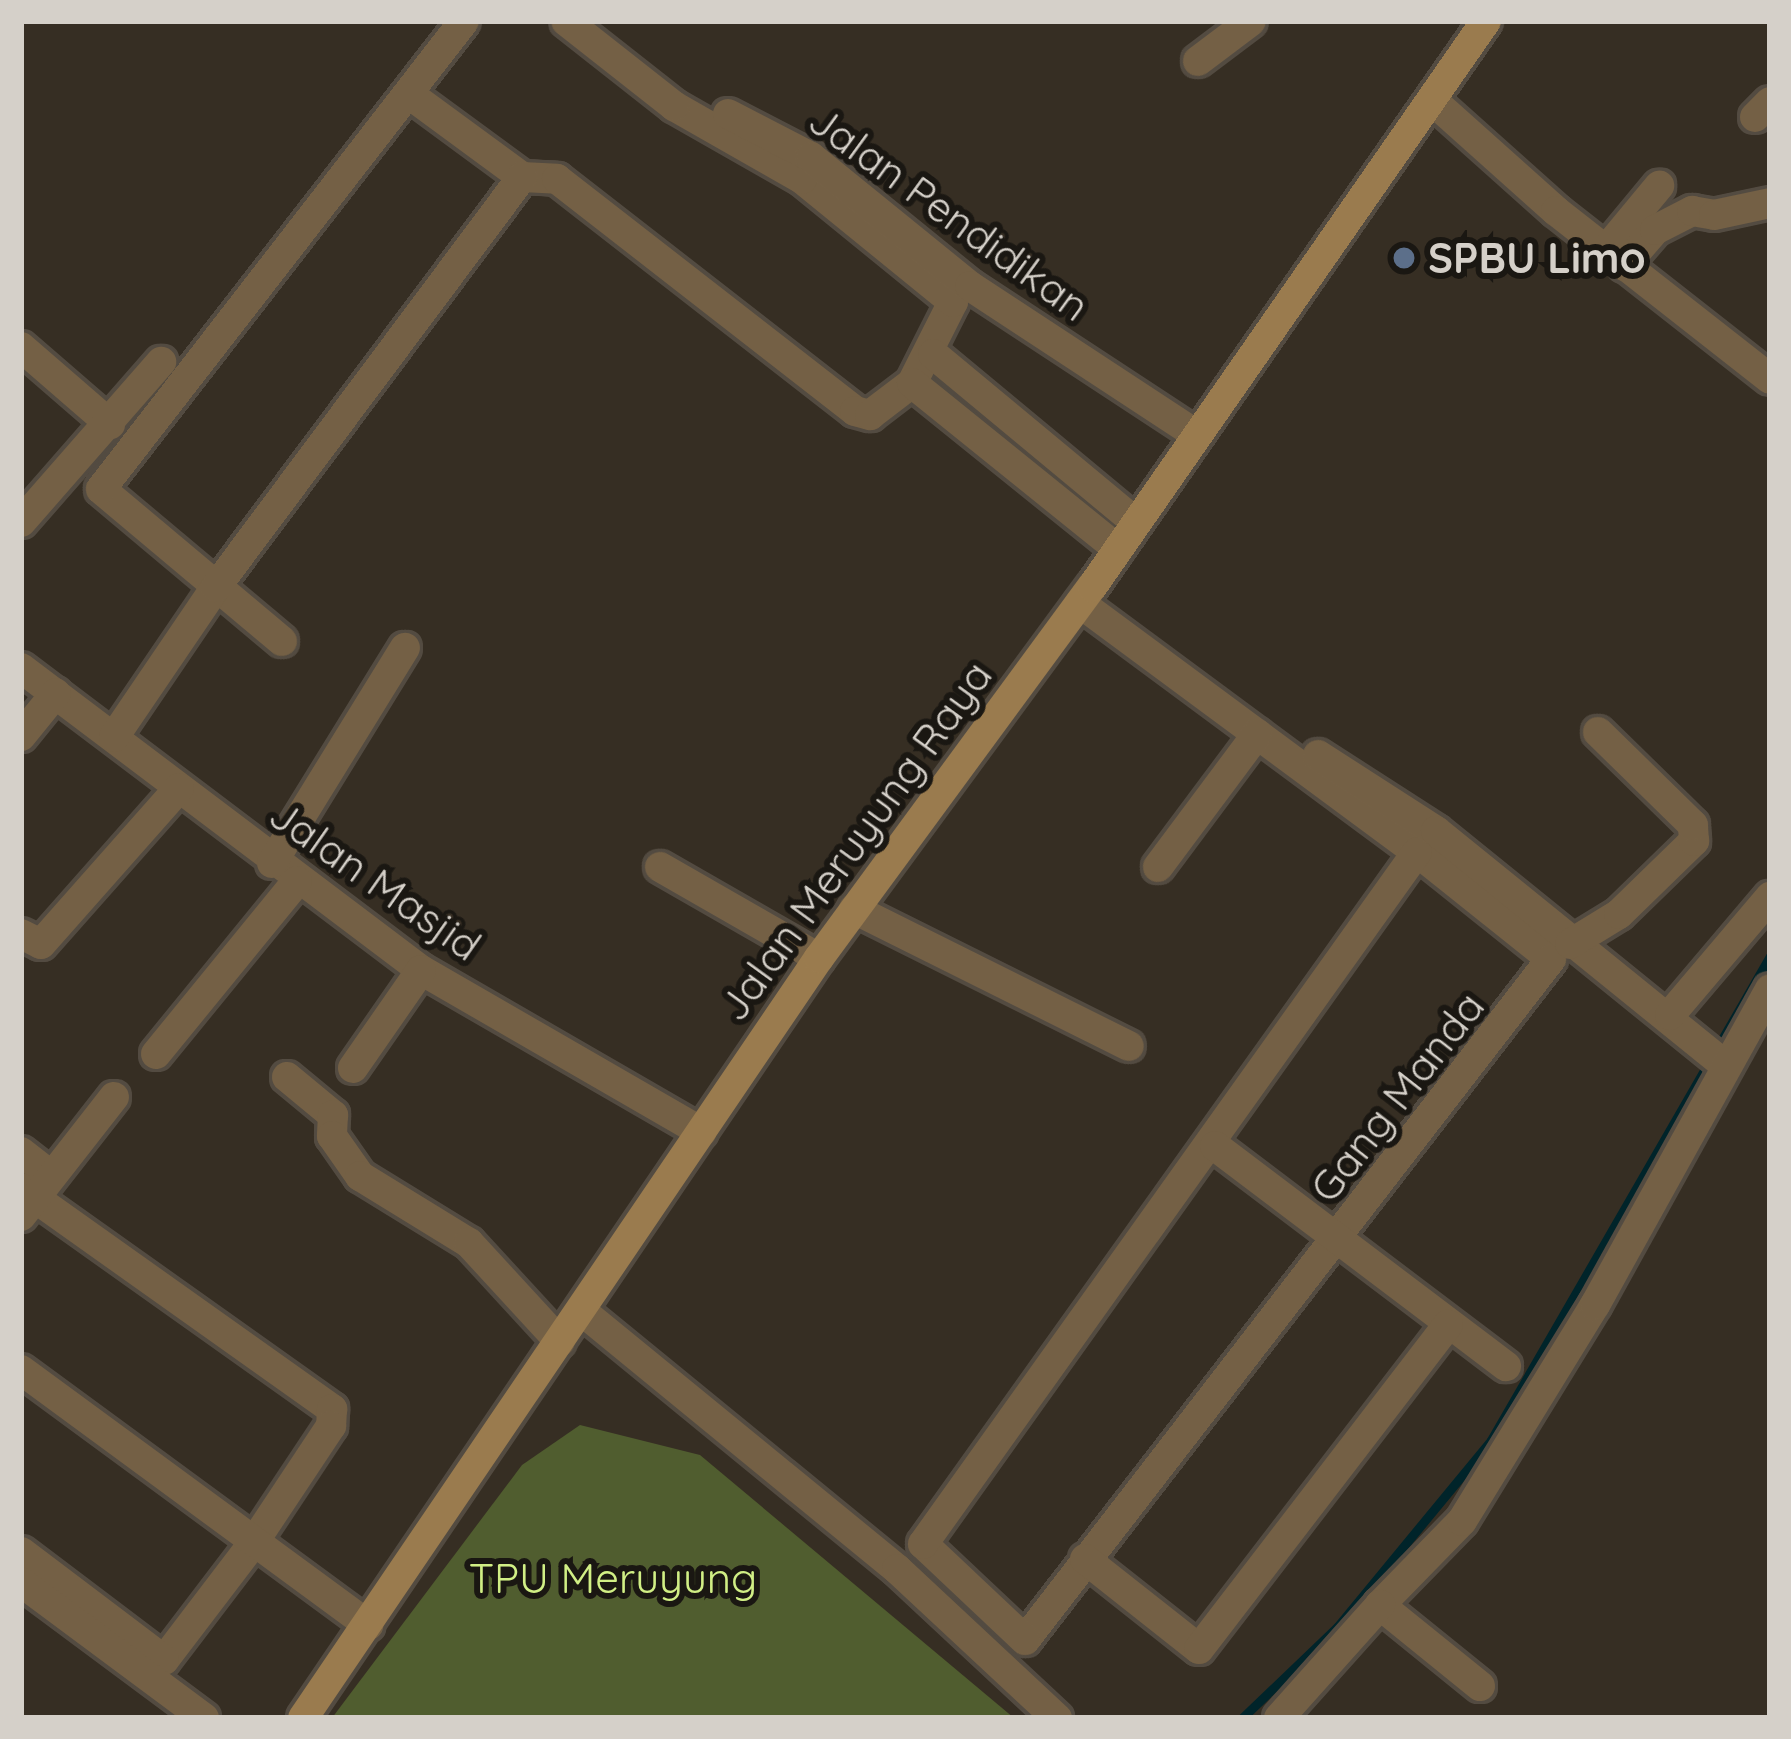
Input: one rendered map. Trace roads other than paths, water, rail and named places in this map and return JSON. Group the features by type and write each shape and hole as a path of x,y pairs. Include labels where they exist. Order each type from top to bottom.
{"main road":[{"name":"Jalan Meruyung Raya","path":"303,1718 819,958 1086,595 1486,21"}],"street":[{"path":"282,641 110,503 101,489 106,473 464,21"},
{"path":"409,94 522,177 557,179 855,411 870,415 912,383 933,354 953,302 802,179 674,106 566,21"},
{"name":"Jalan Pendidikan","path":"591,21 696,98 811,158 970,286 1197,435"},
{"path":"1198,62 1251,21"},
{"path":"1433,101 1614,259 1770,379"},
{"path":"114,737 216,587 522,177"},
{"path":"1614,259 1659,187"},
{"path":"1614,259 1692,211 1714,215 1770,203"},
{"path":"21,347 110,424"},
{"path":"933,354 1135,522"},
{"path":"21,522 161,362"},
{"path":"912,383 1118,549"},
{"path":"1086,595 1325,761 1436,831 1717,1059"},
{"name":"Gang Manda","path":"1086,595 1257,734 1551,959 1025,1640 923,1544 1215,1146"},
{"path":"156,1054 284,872 405,648"},
{"name":"Jalan Masjid","path":"21,668 284,872 421,970 701,1132"},
{"path":"21,736 56,693"},
{"path":"1570,944 1619,914 1694,841 1694,825 1598,732"},
{"path":"1158,867 1257,734"},
{"path":"21,934 41,944 179,788"},
{"path":"1417,852 1215,1146 1506,1366"},
{"path":"660,867 819,958"},
{"path":"1677,1022 1770,897"},
{"path":"854,909 967,972 1129,1046"},
{"path":"353,1068 421,970"},
{"path":"1279,1718 1462,1521 1595,1305 1717,1059 1770,988"},
{"path":"287,1077 333,1114 332,1136 360,1176 469,1243 560,1342"},
{"path":"31,1194 114,1097"},
{"path":"21,1152 31,1194 332,1409 331,1426 254,1542 164,1660 21,1552"},
{"path":"583,1312 897,1569 1057,1718"},
{"path":"1085,1559 1199,1649 1448,1325"},
{"path":"21,1370 368,1624"},
{"path":"21,1582 204,1718"},
{"path":"1380,1605 1480,1686"}],"waterway":[{"path":"1242,1718 1337,1627 1491,1440 1770,956"}],"place":[{"name":"SPBU Limo","path":"1404,258"}],"park label":[{"name":"TPU Meruyung","path":"613,1578"}]}
